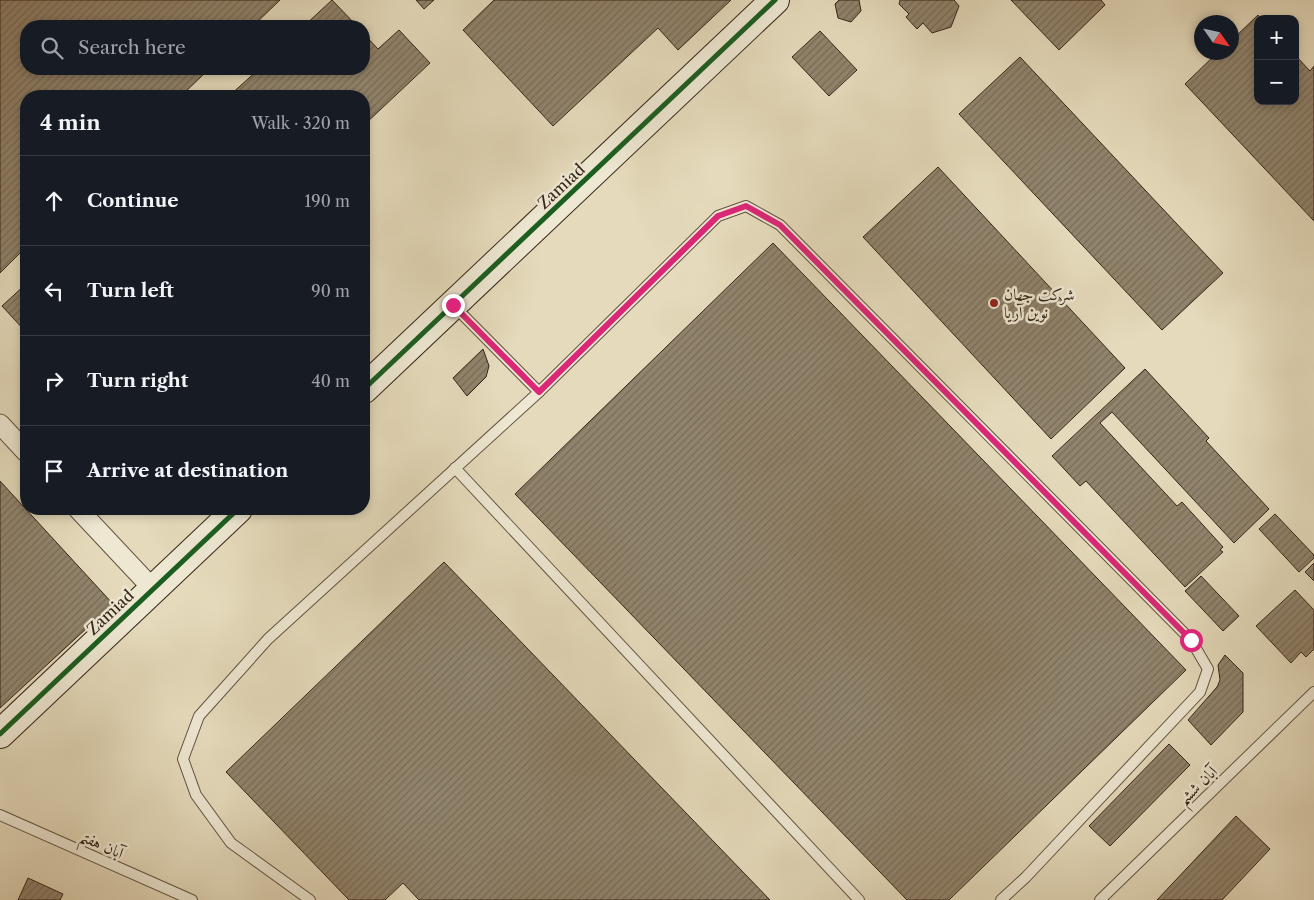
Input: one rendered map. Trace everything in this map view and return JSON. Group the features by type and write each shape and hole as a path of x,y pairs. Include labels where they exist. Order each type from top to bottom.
{"street":[{"name":"Zamiad","path":"370,384 774,0"},
{"path":"0,424 20,446"},
{"path":"84,515 153,590"},
{"name":"Zamiad","path":"0,734 232,515"}],"lane":[{"path":"310,900 231,843 196,795 183,759 199,716 268,639 539,392 718,216 746,206 780,225 1191,640 1208,669 1200,692 1026,877 1001,900"},
{"path":"453,305 539,392"},
{"path":"455,468 859,900"},
{"name":"آبان ششم","path":"1100,900 1314,692"},
{"name":"آبان هفتم","path":"0,814 192,900"}],"building":[{"path":"0,0 280,0 259,20 20,20 20,75 203,75 187,90 20,90 20,253 0,273"},
{"path":"332,0 351,20 310,20"},
{"path":"416,0 434,0 424,9"},
{"path":"494,0 731,0 678,50 658,28 553,126 463,30"},
{"path":"839,0 859,0 861,11 851,22 838,18 835,4"},
{"path":"900,0 954,0 959,6 951,27 932,33 923,23 917,29 906,17 909,14 899,4"},
{"path":"1011,0 1101,0 1105,5 1059,50"},
{"path":"1254,19 1254,105 1299,105 1299,59 1310,71 1314,66 1314,221 1185,84 1210,60 1239,60 1239,33"},
{"path":"399,30 430,63 370,119 370,90 236,90 252,75 370,75 370,40 378,49"},
{"path":"820,31 857,70 829,96 792,57"},
{"path":"1020,57 1223,273 1162,330 959,114"},
{"name":"شرکت جهان نوین آریا","path":"938,167 1125,368 1051,439 863,237"},
{"path":"773,243 1186,670 949,900 907,900 515,494"},
{"path":"20,290 20,326 2,306"},
{"path":"483,349 489,366 486,377 467,396 453,378"},
{"path":"1145,369 1209,438 1206,441 1269,509 1234,543 1112,412 1100,423 1177,506 1182,502 1223,547 1220,550 1223,552 1185,587 1086,481 1080,486 1052,456"},
{"path":"0,481 20,503 20,515 31,515 113,604 0,708"},
{"path":"1275,514 1314,555 1314,558 1299,572 1259,529"},
{"path":"444,562 770,900 419,900 403,883 385,900 349,900 226,772"},
{"path":"1314,563 1314,581 1305,572"},
{"path":"1201,576 1239,616 1223,631 1185,591"},
{"path":"1295,590 1314,610 1314,649 1306,657 1301,652 1291,663 1256,626"},
{"path":"1225,655 1243,673 1243,712 1211,745 1188,720 1217,687 1220,680 1218,665"},
{"path":"1169,744 1190,765 1110,846 1089,826"},
{"path":"1236,816 1270,849 1222,900 1157,900"},
{"path":"28,878 63,894 60,900 18,900"}],"cycle path":[{"path":"370,383 775,0"},
{"path":"0,734 232,515"}],"place":[{"name":"شرکت جهان نوین آریا","path":"994,303"}],"route":[{"path":"453,305 539,392 718,216 746,206 780,225 1191,640"}]}
